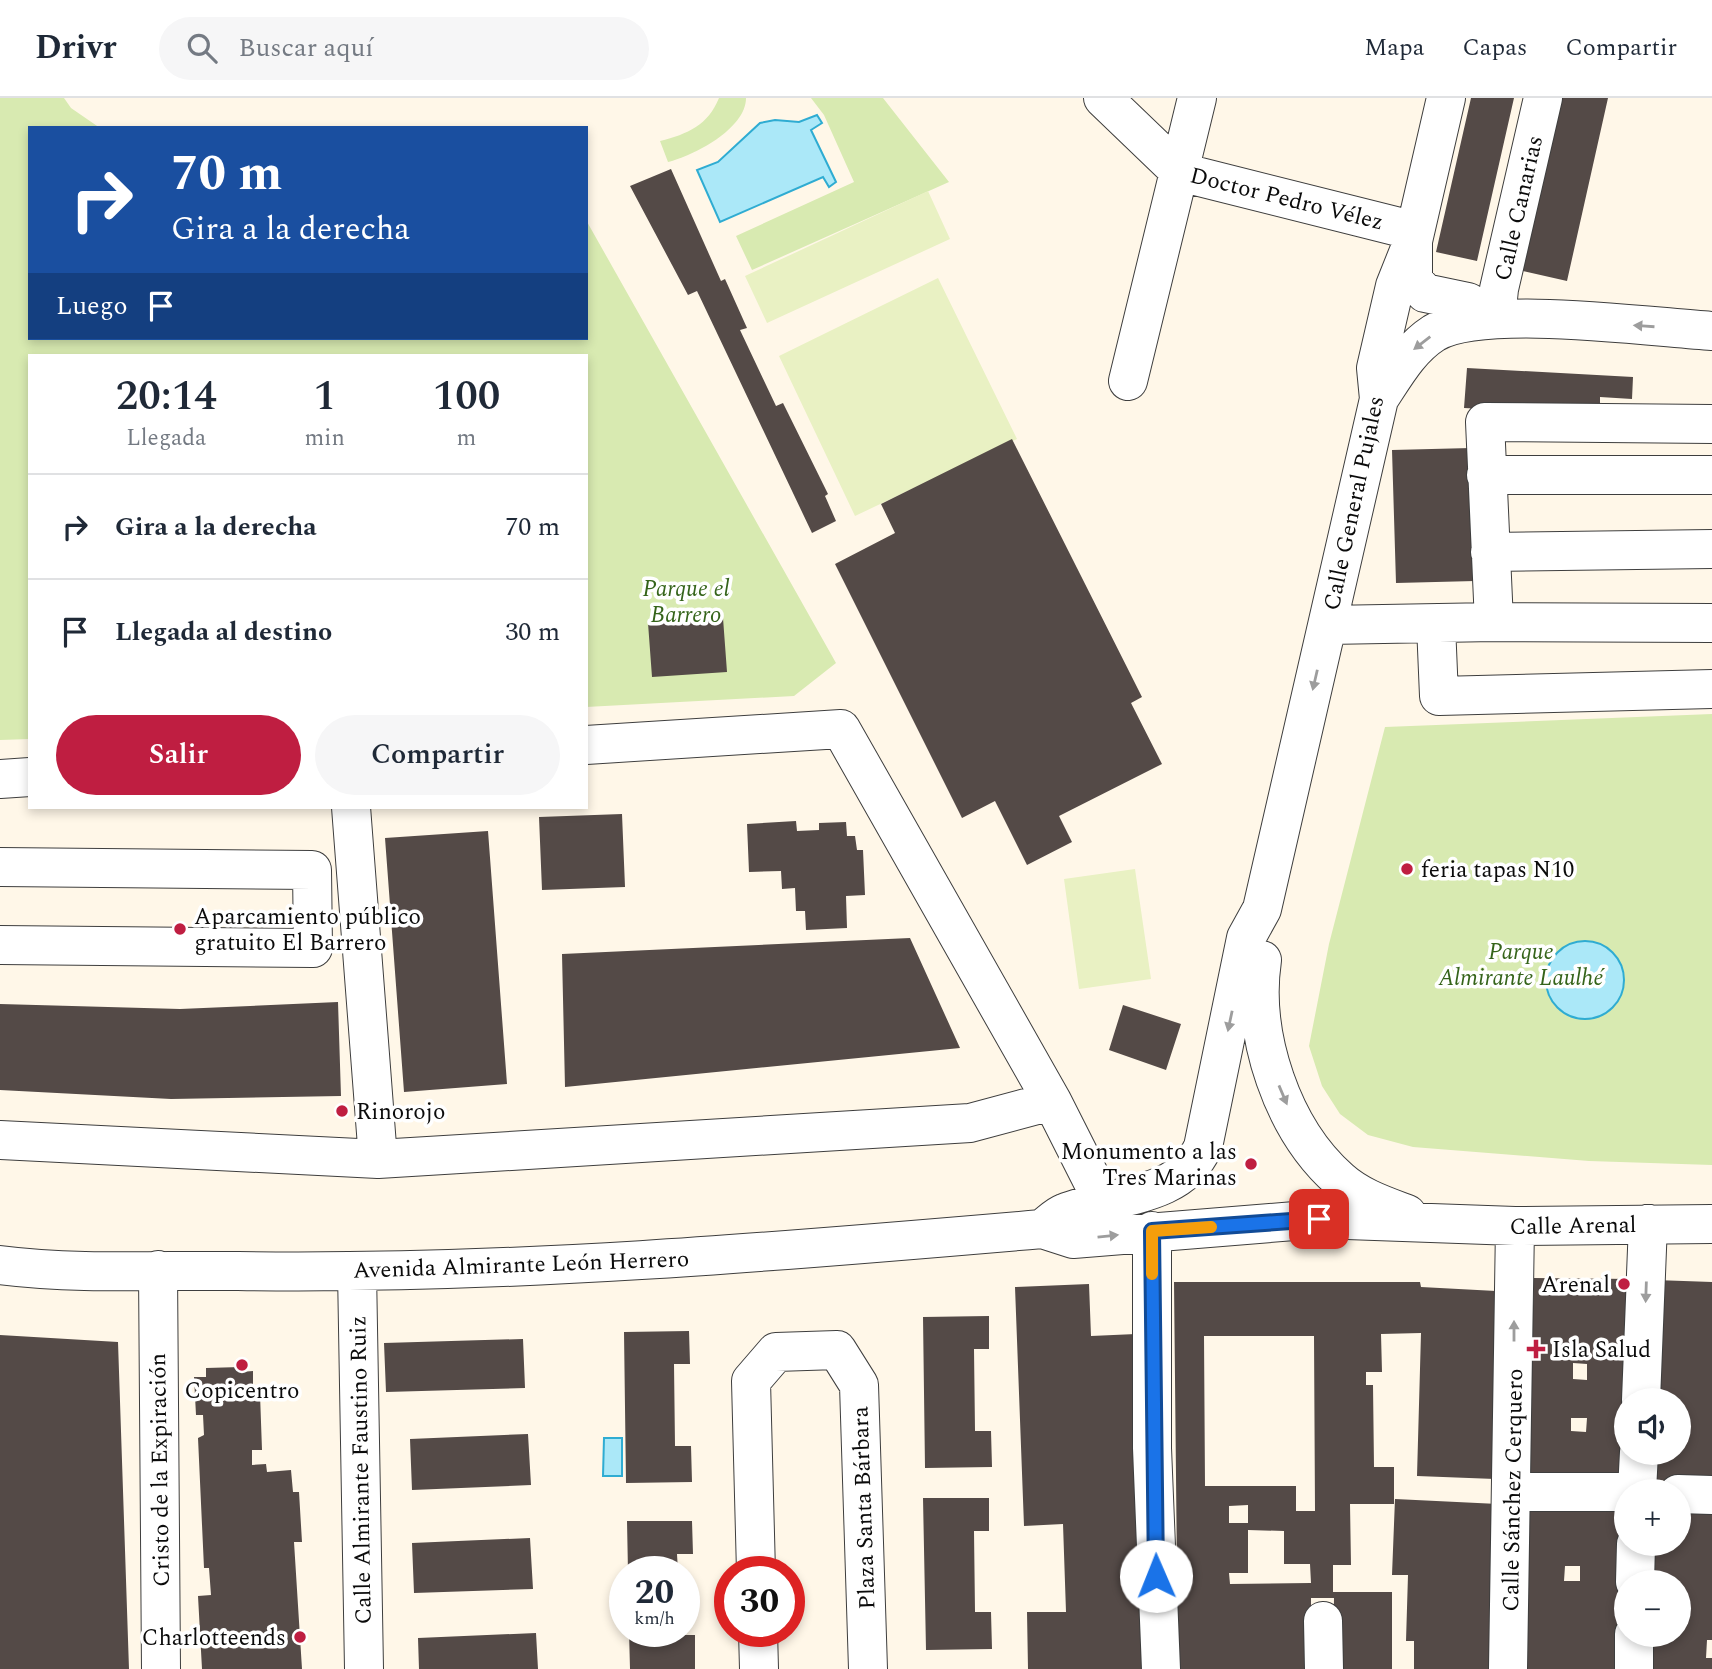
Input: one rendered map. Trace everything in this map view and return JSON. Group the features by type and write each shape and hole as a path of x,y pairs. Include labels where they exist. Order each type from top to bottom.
{"street":[{"name":"Doctor Pedro Vélez","path":"1103,98 1180,172 1414,236"},
{"path":"1128,381 1197,98"},
{"name":"Calle General Pujales","path":"1262,909 1379,399 1376,368 1395,286 1414,236 1446,98"},
{"name":"Calle Canarias","path":"1496,317 1499,289 1543,98"},
{"path":"1414,236 1413,280 1425,293 1468,302 1496,317"},
{"path":"1379,399 1412,351 1436,332 1496,317 1712,331"},
{"path":"1494,622 1486,475 1486,422 1712,424"},
{"path":"1486,475 1712,475"},
{"path":"1490,552 1712,550"},
{"path":"1328,625 1494,622 1712,623"},
{"path":"1436,625 1439,696 1712,689"},
{"path":"588,745 841,729 1052,1101 1104,1204"},
{"path":"0,779 28,777"},
{"path":"351,809 378,1159"},
{"path":"0,867 312,870 313,948 0,945"},
{"path":"312,878 357,875"},
{"path":"1262,909 1264,946 1258,1008 1282,1095 1299,1128 1339,1180 1361,1195 1435,1223"},
{"name":"Avenida Almirante León Herrero","path":"1042,1229 1063,1213 1104,1204 1170,1181 1189,1170 1198,1158 1203,1147 1246,938 1262,909"},
{"path":"0,1140 378,1159 970,1123 1052,1101"},
{"name":"Avenida Almirante León Herrero","path":"0,1265 357,1272 545,1266 797,1251 1042,1229 1073,1239 1319,1219 1435,1223"},
{"name":"Calle Arenal","path":"1435,1223 1515,1226 1712,1224"},
{"path":"1641,1388 1648,1224"},
{"name":"Calle Sánchez Cerquero","path":"1508,1669 1513,1492 1515,1226"},
{"path":"1152,1231 1152,1448 1161,1669"},
{"name":"Cristo de la Expiración","path":"158,1270 161,1669"},
{"name":"Calle Almirante Faustino Ruiz","path":"357,1272 364,1669"},
{"name":"Plaza Santa Bárbara","path":"756,1556 751,1381 776,1352 837,1350 859,1385 868,1669"},
{"path":"1513,1492 1614,1492"},
{"path":"1691,1495 1712,1496"},
{"path":"1323,1621 1324,1669"},
{"path":"758,1647 759,1669"},
{"path":"1634,1647 1634,1669"}],"green space":[{"name":"Parque el Barrero","path":"0,98 64,98 71,108 97,126 28,126 28,340 588,340 588,224 836,663 794,696 588,707 588,354 28,354 28,739 0,740"},
{"path":"719,98 746,98 744,109 737,120 704,147 668,162 660,141 679,135 703,122"},
{"path":"811,98 883,98 949,182 752,270 736,236 854,182 824,115"},
{"path":"928,191 950,239 767,323 745,276"},
{"path":"938,278 1017,439 855,516 779,356"},
{"name":"Parque Almirante Laulhé","path":"1712,714 1712,1165 1589,1161 1413,1147 1368,1135 1340,1114 1322,1086 1309,1046 1329,944 1385,727"},
{"path":"1135,869 1151,979 1079,989 1064,879"}],"water":[{"path":"817,115 822,123 811,130 836,182 829,187 823,177 720,222 697,170 718,162 760,123 775,120 799,122"},
{"path":"1585,941 1600,944 1613,952 1621,965 1624,980 1621,995 1613,1008 1600,1016 1585,1019 1570,1016 1557,1008 1549,995 1546,980 1549,965 1557,952 1570,944"},
{"path":"604,1438 622,1438 622,1476 603,1476"}],"building":[{"path":"1471,98 1514,98 1477,261 1436,252"},
{"path":"1562,98 1608,98 1567,281 1523,271"},
{"path":"671,169 721,281 725,279 747,328 740,330 776,406 783,403 828,494 825,496 836,521 812,533 697,291 688,295 630,186"},
{"path":"1467,368 1633,377 1632,399 1600,397 1600,415 1464,408"},
{"path":"1012,439 1142,697 1131,703 1162,764 1059,816 1072,842 1027,865 995,801 962,818 835,564 895,533 881,504"},
{"path":"1471,448 1475,581 1396,583 1392,450"},
{"path":"723,618 727,672 652,677 648,623"},
{"path":"622,814 625,887 542,890 539,817"},
{"path":"796,821 797,831 819,830 819,823 846,822 847,836 855,836 857,850 863,850 865,895 846,896 847,928 806,930 805,911 796,911 795,888 782,889 781,871 749,872 747,824"},
{"path":"488,831 507,1084 404,1092 385,838"},
{"path":"910,938 960,1048 565,1087 562,954"},
{"path":"338,1002 341,1096 171,1099 0,1090 0,1004 180,1009"},
{"path":"1123,1005 1181,1024 1166,1070 1109,1050"},
{"path":"1534,1278 1633,1279 1627,1388 1614,1388 1614,1465 1627,1465 1627,1479 1527,1478","holes":["1573,1363 1587,1364 1587,1380 1573,1379","1571,1418 1587,1418 1586,1432 1571,1431"]},
{"path":"1655,1280 1712,1282 1712,1482 1650,1479 1650,1465 1691,1465 1691,1388 1651,1388"},
{"path":"1174,1282 1420,1282 1421,1287 1496,1291 1495,1479 1417,1476 1421,1333 1381,1334 1382,1372 1366,1372 1366,1385 1373,1385 1374,1467 1394,1467 1394,1504 1350,1504 1351,1565 1333,1565 1333,1592 1392,1592 1392,1669 1333,1669 1334,1598 1311,1598 1311,1669 1178,1669","holes":["1204,1336 1314,1336 1315,1511 1296,1511 1296,1486 1205,1486","1248,1505 1248,1523 1229,1523 1229,1506","1248,1530 1284,1531 1284,1564 1310,1564 1311,1583 1230,1584 1229,1573 1248,1573"]},
{"path":"1089,1284 1091,1336 1136,1334 1143,1669 1028,1669 1027,1612 1066,1612 1063,1524 1024,1526 1015,1287"},
{"path":"989,1316 989,1349 974,1349 975,1431 991,1431 992,1467 925,1468 923,1317"},
{"path":"689,1331 690,1364 674,1364 675,1446 691,1446 692,1482 626,1483 624,1332"},
{"path":"0,1335 118,1342 129,1669 0,1669"},
{"path":"523,1339 525,1388 386,1392 384,1343"},
{"path":"241,1367 241,1372 253,1371 253,1394 260,1394 262,1450 252,1450 252,1465 266,1464 267,1472 291,1470 293,1492 299,1492 302,1542 294,1542 302,1669 202,1669 198,1596 211,1595 209,1568 204,1568 198,1438 204,1435 203,1415 196,1415 194,1377 206,1377 206,1368"},
{"path":"528,1434 531,1485 412,1490 410,1439"},
{"path":"923,1498 989,1498 989,1531 974,1531 975,1612 991,1612 992,1649 926,1650"},
{"path":"1395,1499 1498,1504 1494,1669 1414,1669 1414,1641 1406,1641 1408,1575 1392,1575"},
{"path":"1527,1502 1614,1505 1614,1556 1625,1556 1624,1570 1614,1570 1614,1647 1623,1647 1622,1669 1521,1669","holes":["1565,1566 1580,1566 1580,1581 1564,1581"]},
{"path":"1691,1505 1712,1506 1712,1640 1707,1640 1706,1658 1712,1658 1712,1669 1643,1669 1644,1647 1691,1647 1691,1570 1646,1570 1647,1556 1691,1556"},
{"path":"627,1521 692,1521 693,1554 628,1556"},
{"path":"530,1538 533,1589 414,1593 412,1543"},
{"path":"536,1633 538,1669 419,1669 418,1638"},
{"path":"629,1647 695,1647 695,1669 630,1669"}],"slow traffic":[{"path":"1152,1274 1152,1231 1211,1227"}],"place":[{"name":"feria tapas N10","path":"1407,869"},
{"name":"Aparcamiento público gratuito El Barrero","path":"180,929"},
{"name":"Rinorojo","path":"342,1111"},
{"name":"Monumento a las Tres Marinas","path":"1251,1164"},
{"name":"Arenal","path":"1624,1284"},
{"name":"Isla Salud","path":"1536,1349"},
{"name":"Copicentro","path":"242,1365"},
{"name":"Charlotteends","path":"300,1637"}],"route":[{"path":"1156,1576 1152,1448 1152,1231 1319,1219"}]}
